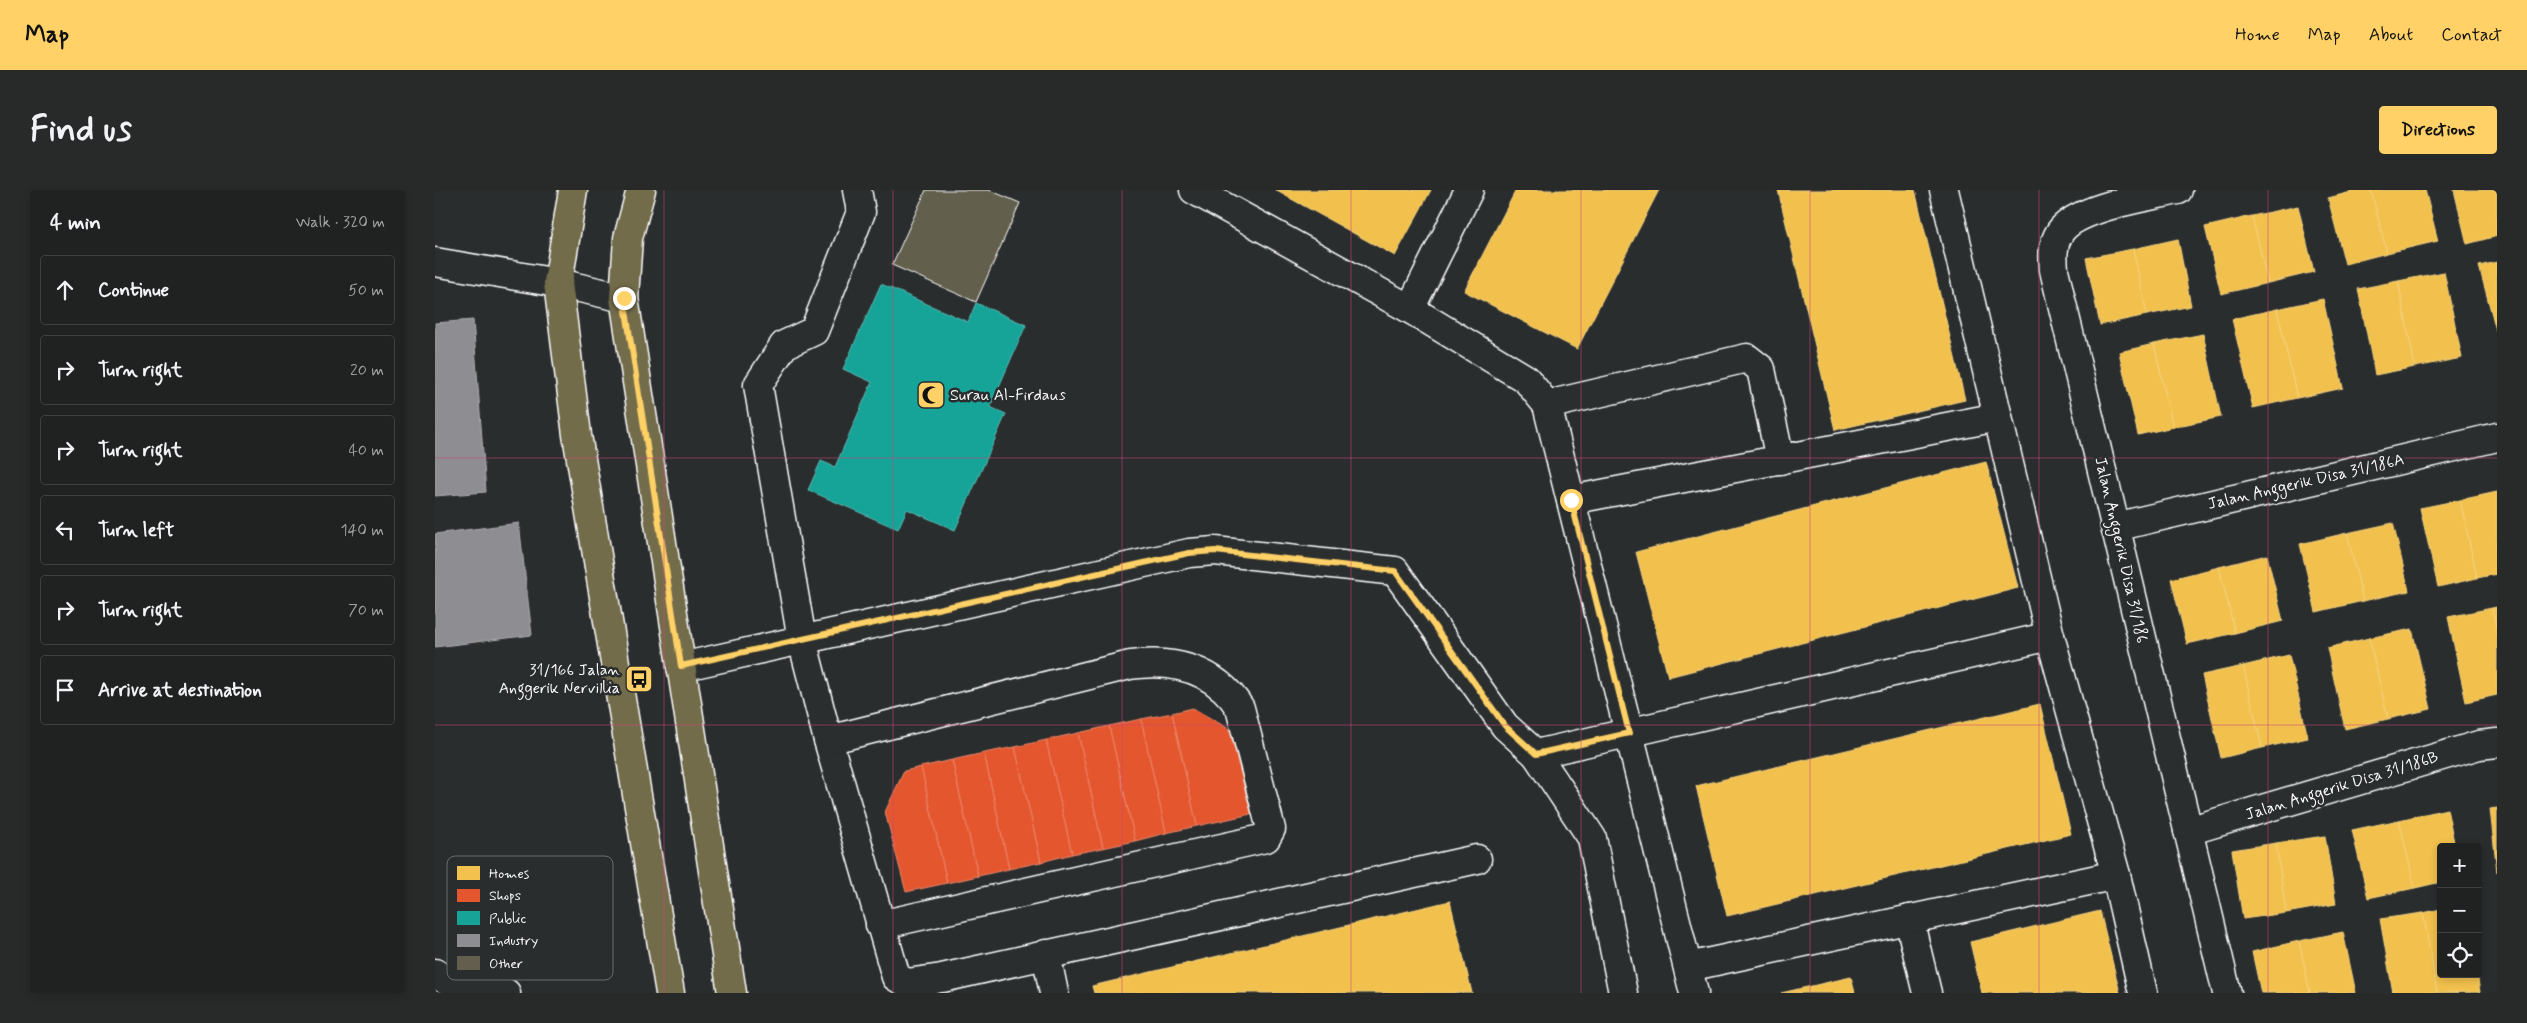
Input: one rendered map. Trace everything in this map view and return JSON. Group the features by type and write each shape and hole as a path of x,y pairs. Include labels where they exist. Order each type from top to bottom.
{"main road":[{"path":"573,190 558,283 577,435 670,993"},
{"path":"641,190 628,238 624,298 733,993"}],"street":[{"path":"857,190 861,212 814,332 784,345 758,386 802,640 828,740 896,977 907,983 941,978 1477,858"},
{"path":"1194,190 1410,309 1526,379 1547,405 1694,993"},
{"path":"1410,309 1469,190"},
{"path":"1944,190 2050,636 2116,875 2143,993"},
{"name":"Jalan Anggerik Disa 31/186","path":"2178,190 2089,212 2072,219 2059,233 2053,251 2054,270 2227,993"},
{"path":"435,262 558,283 624,298"},
{"path":"1547,405 1747,358 1761,369 1780,460"},
{"path":"1571,500 1998,417"},
{"name":"Jalan Anggerik Disa 31/186A","path":"2115,527 2497,437"},
{"path":"681,666 1189,553 1215,551 1395,571 1505,726 1536,754 1592,838 1623,993"},
{"path":"1536,754 2050,636"},
{"path":"828,740 1130,665 1155,661 1181,666 1207,675 1230,692 1240,708 1271,829 1266,838 880,925"},
{"name":"Jalan Anggerik Disa 31/186B","path":"2189,832 2479,745 2497,744"},
{"path":"1687,966 2116,875"},
{"path":"1909,919 1927,993"},
{"path":"1045,954 1055,993"},
{"path":"435,973 447,980"},
{"path":"449,980 501,990 506,993"}],"building: Homes":[{"path":"1275,190 1431,190 1395,256"},
{"path":"1516,190 1659,190 1577,349 1464,291"},
{"path":"1778,190 1915,190 1965,400 1835,430"},
{"path":"2359,190 2371,190 2387,253 2345,264 2328,198"},
{"path":"2371,190 2425,190 2438,241 2387,253"},
{"path":"2454,190 2497,190 2497,236 2467,244"},
{"path":"2298,206 2314,272 2268,283 2252,216"},
{"path":"2252,216 2268,283 2221,294 2205,227"},
{"path":"2178,239 2191,306 2147,315 2133,249"},
{"path":"2133,249 2147,315 2100,325 2086,258"},
{"path":"2497,262 2497,334 2479,266"},
{"path":"2444,272 2462,358 2415,367 2398,281"},
{"path":"2398,281 2415,367 2375,375 2358,289"},
{"path":"2323,299 2343,388 2297,398 2277,309"},
{"path":"2277,309 2297,398 2253,408 2232,319"},
{"path":"2203,334 2221,417 2173,427 2154,344"},
{"path":"2154,344 2173,427 2138,435 2119,352"},
{"path":"1986,462 2018,588 1668,677 1636,552"},
{"path":"2497,492 2497,574 2477,578 2460,500"},
{"path":"2460,500 2477,578 2438,587 2420,508"},
{"path":"2393,523 2409,591 2363,601 2347,533"},
{"path":"2347,533 2363,601 2316,612 2300,544"},
{"path":"2267,555 2283,621 2235,633 2219,567"},
{"path":"2219,567 2235,633 2187,644 2171,579"},
{"path":"2497,607 2497,631 2492,608"},
{"path":"2492,608 2497,631 2497,695 2466,702 2448,617"},
{"path":"2412,629 2431,709 2388,719 2369,638"},
{"path":"2369,638 2388,719 2345,729 2327,648"},
{"path":"2289,655 2308,738 2262,748 2243,666"},
{"path":"2243,666 2262,748 2221,758 2202,675"},
{"path":"2040,704 2071,834 1727,916 1696,786"},
{"path":"2497,808 2497,872 2490,809"},
{"path":"2447,809 2454,843 2437,843 2437,883 2415,888 2399,820"},
{"path":"2399,820 2415,888 2368,898 2352,830"},
{"path":"2325,836 2336,904 2286,913 2276,843"},
{"path":"2276,843 2286,913 2243,919 2232,850"},
{"path":"1450,901 1472,993 1094,993 1092,986"},
{"path":"2437,910 2437,978 2478,978 2480,992 2437,993 2423,913"},
{"path":"2100,911 2120,993 1982,993 1970,942"},
{"path":"2423,913 2437,993 2393,993 2380,919"},
{"path":"2343,932 2356,993 2310,993 2299,941"},
{"path":"2299,941 2310,993 2261,993 2252,952"},
{"path":"1851,977 1855,993 1781,993"}],"building: Shops":[{"path":"1193,708 1229,729 1251,814 1197,826 1172,713"},
{"path":"1172,713 1197,826 1166,833 1141,719"},
{"path":"1141,719 1166,833 1135,841 1109,726"},
{"path":"1109,726 1135,841 1103,848 1078,733"},
{"path":"1078,733 1103,848 1072,854 1046,740"},
{"path":"1046,740 1072,854 1041,862 1015,747"},
{"path":"1015,747 1041,862 1009,869 984,753"},
{"path":"984,753 1009,869 978,876 952,760"},
{"path":"952,760 978,876 947,883 921,767"},
{"path":"921,767 947,883 906,892 885,812 904,771"}],"building: Public":[{"name":"Surau Al-Firdaus","path":"881,284 968,322 976,303 1026,325 990,407 1006,414 955,530 907,509 898,529 808,490 821,461 835,467 872,382 843,369"}],"building: Industry":[{"path":"473,320 486,492 435,496 435,323"},
{"path":"519,523 532,635 435,647 435,534"}],"building: Other":[{"path":"926,190 989,190 1020,203 976,302 892,265"}],"place":[{"name":"Surau Al-Firdaus","path":"931,395"},
{"name":"31/166 Jalan Anggerik Nervillia","path":"639,679"}],"route":[{"path":"624,298 681,666 1189,553 1215,551 1395,571 1505,726 1536,754 1629,733 1571,500"}]}
